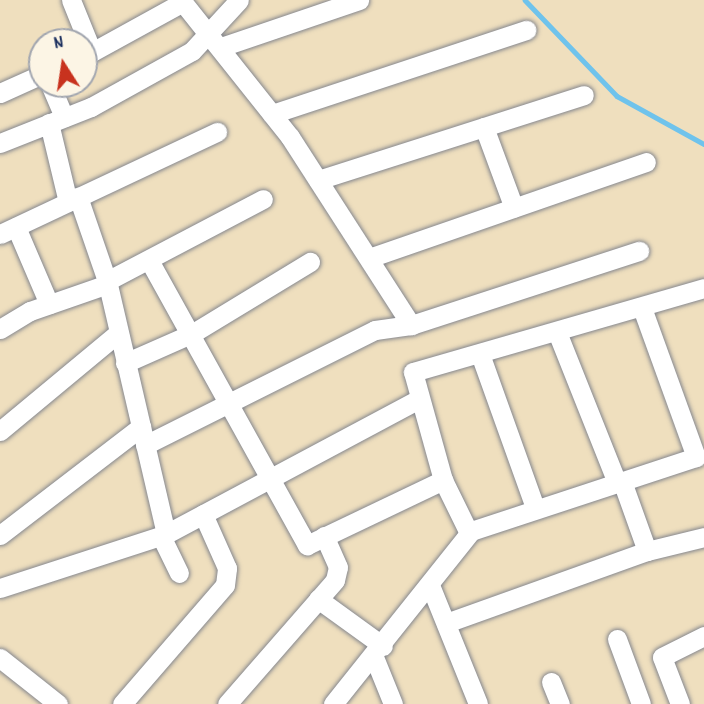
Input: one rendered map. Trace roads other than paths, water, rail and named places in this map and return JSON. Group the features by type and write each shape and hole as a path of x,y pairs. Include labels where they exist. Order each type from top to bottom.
{"street":[{"path":"71,0 80,28"},
{"path":"215,40 239,0"},
{"path":"0,143 56,120 215,40 359,0"},
{"path":"98,48 182,1 272,114 411,324"},
{"path":"272,114 526,30"},
{"path":"0,93 28,80"},
{"path":"318,180 584,95"},
{"path":"52,98 73,200 108,282 163,535 179,573"},
{"path":"484,127 514,208"},
{"path":"49,304 8,230 217,132"},
{"path":"369,258 646,162"},
{"path":"0,329 49,304 108,282 150,262 263,199"},
{"path":"0,535 143,436 230,405 375,330 411,324 639,251"},
{"path":"150,262 193,333 307,545 443,480"},
{"path":"125,363 193,333 310,262"},
{"path":"469,533 443,480 413,372 704,288"},
{"path":"333,704 379,651 469,533 536,508 700,455 642,308"},
{"path":"557,332 648,551"},
{"path":"0,430 118,333"},
{"path":"480,354 536,508"},
{"path":"0,588 163,535 419,398"},
{"path":"122,704 225,585 227,568 203,514"},
{"path":"227,704 339,571 324,536"},
{"path":"446,624 648,551 704,537"},
{"path":"430,585 478,704"},
{"path":"318,598 379,651 393,704"},
{"path":"680,704 662,657 704,636"},
{"path":"617,639 641,704"},
{"path":"0,658 58,704"},
{"path":"551,682 560,704"}],"waterway":[{"path":"525,0 617,96 704,144"}]}
